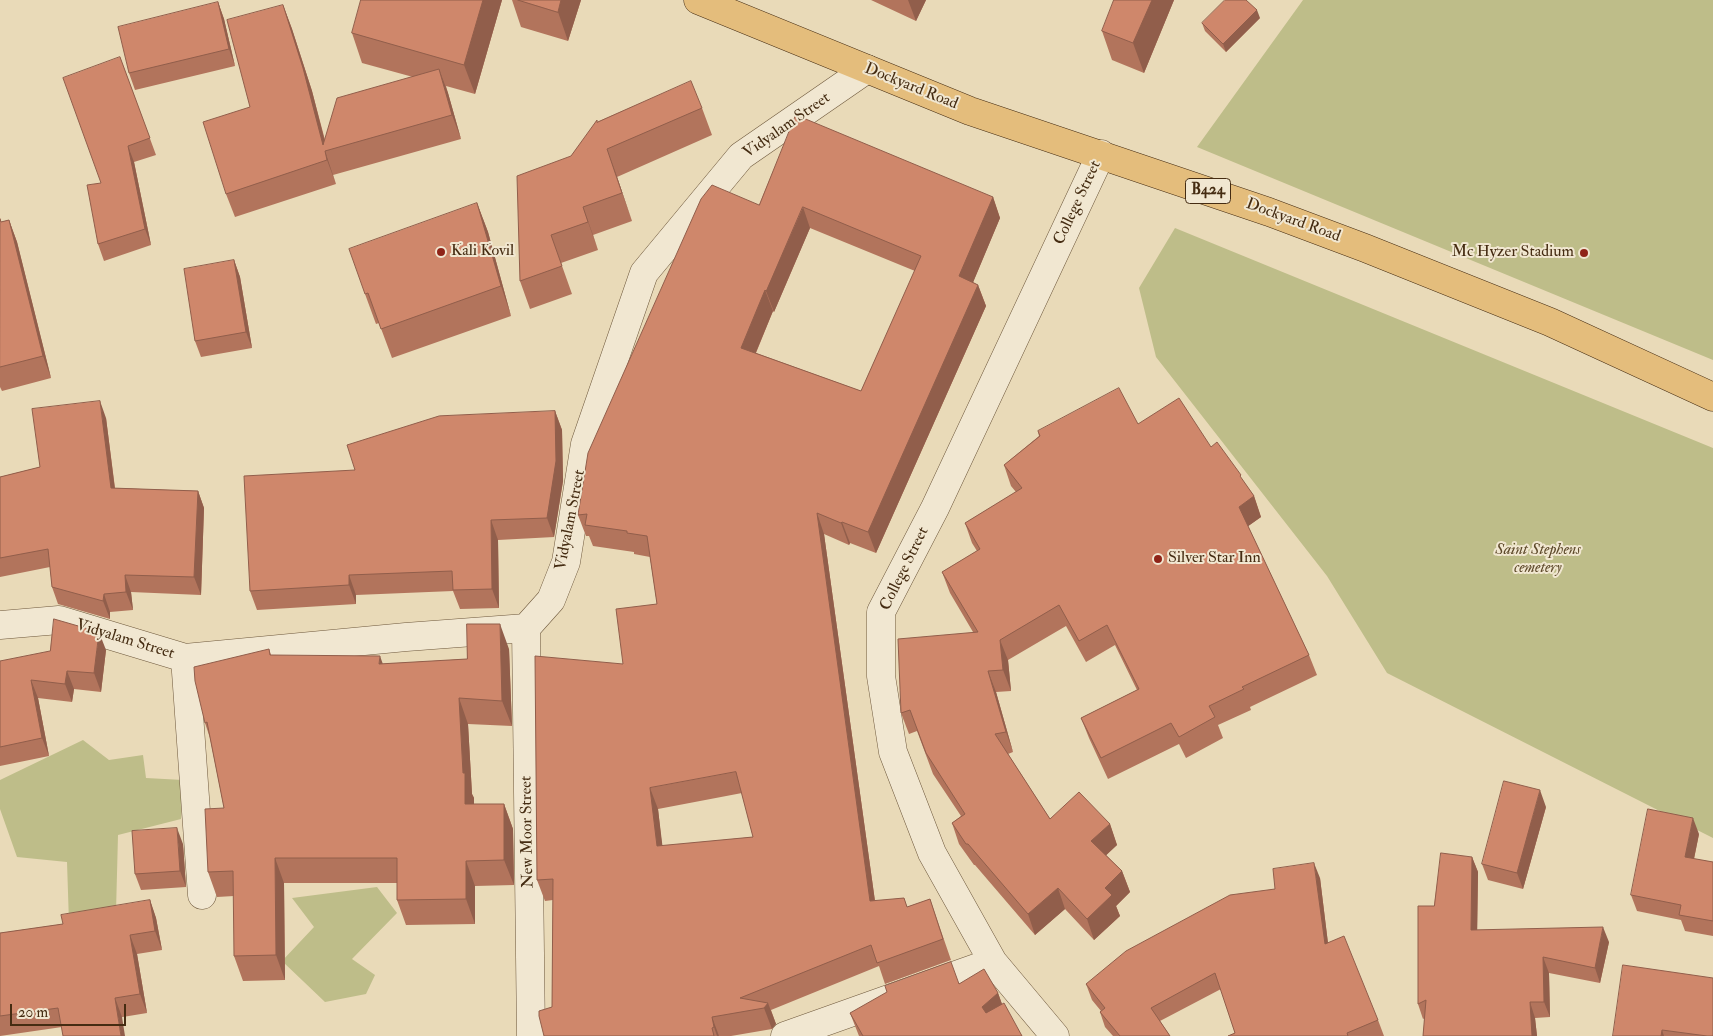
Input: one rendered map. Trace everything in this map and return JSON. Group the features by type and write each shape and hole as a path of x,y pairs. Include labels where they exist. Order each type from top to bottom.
{"main road":[{"name":"Dockyard Road","path":"698,0 970,112 1101,154 1269,212 1467,288 1550,322 1713,396"}],"street":[{"name":"Vidyalam Street","path":"0,626 59,620 185,658 397,637 526,628 551,600 566,562 585,444 644,273 741,156 867,69"},
{"name":"College Street","path":"1055,1036 993,962 932,853 892,752 882,676 881,612 935,508 1101,154"},
{"name":"New Moor Street","path":"526,628 531,1036"},
{"path":"185,658 202,895"},
{"path":"785,1036 993,962"}],"green space":[{"name":"Mc Hyzer Stadium","path":"1303,0 1713,0 1713,360 1197,147"},
{"name":"Saint Stephens cemetery","path":"1175,228 1713,448 1713,838 1387,673 1327,576 1156,357 1139,288"},
{"path":"83,740 109,760 143,755 146,778 183,780 181,819 118,835 116,912 69,923 67,862 17,857 0,809 0,780"},
{"path":"377,887 397,913 352,959 375,975 366,994 325,1002 282,961 314,927 292,898"}],"building":[{"path":"361,0 483,0 464,65 352,33"},
{"path":"518,0 561,0 558,12"},
{"path":"1114,0 1152,0 1133,43 1102,31"},
{"path":"1225,0 1246,0 1257,10 1223,44 1202,23"},
{"path":"218,2 229,49 129,73 118,27"},
{"path":"283,5 303,68 323,145 337,98 439,69 452,115 325,151 327,160 226,194 203,122 250,107 227,20"},
{"path":"120,57 150,138 128,146 145,229 98,244 87,185 101,183 63,78"},
{"path":"691,81 702,108 607,149 622,193 583,207 588,222 551,235 562,266 520,281 517,176 571,156 597,120 597,122"},
{"path":"796,115 993,197 959,276 978,285 868,532 817,513 870,901 904,898 907,907 930,899 943,939 877,963 871,945 740,998 768,1003 764,1008 712,1017 714,1036 544,1036 539,1011 552,1007 553,879 537,880 535,656 623,664 616,609 657,604 647,536 585,525 587,514 578,515 588,453 701,199 712,185 759,205","holes":["803,207 921,256 861,391 741,348","736,772 753,837 657,846 650,788"]},
{"path":"477,203 501,286 381,329 368,293 365,294 349,249"},
{"path":"0,219 1,222 9,220 43,356 0,367"},
{"path":"234,260 246,332 195,341 184,269"},
{"path":"1119,388 1138,424 1179,398 1211,447 1217,442 1241,475 1254,496 1239,507 1309,655 1242,687 1244,689 1209,706 1215,717 1179,737 1171,723 1101,758 1081,718 1139,689 1107,625 1079,641 1059,605 1000,640 1003,670 988,671 1006,732 995,734 1050,819 1079,792 1110,824 1091,841 1122,871 1105,888 1112,895 1087,919 1058,888 1028,914 966,844 952,823 965,814 926,753 910,710 901,713 898,639 978,632 942,572 980,549 965,523 1022,488 1004,465 1040,436 1038,431"},
{"path":"100,401 111,488 198,491 194,577 125,575 126,592 104,594 103,601 52,587 48,549 0,558 0,477 40,467 32,409"},
{"path":"555,411 556,461 547,518 491,520 492,589 453,590 452,571 349,575 349,585 250,591 244,476 355,470 347,445 439,416"},
{"path":"54,619 99,632 94,673 67,671 65,684 31,680 42,738 0,747 0,661 50,651"},
{"path":"467,624 500,624 502,701 459,698 463,773 465,773 465,804 504,804 504,860 466,861 466,899 397,900 397,858 275,858 276,955 234,956 233,871 208,872 205,809 224,808 207,722 205,723 195,681 194,667 269,649 270,655 380,656 379,664 467,659"},
{"path":"1504,781 1540,790 1517,873 1482,864"},
{"path":"1648,809 1693,818 1685,857 1713,862 1713,921 1679,915 1681,905 1631,895"},
{"path":"177,828 180,871 135,874 132,831"},
{"path":"1441,853 1472,857 1471,930 1603,927 1595,968 1543,957 1544,1002 1530,1002 1532,1036 1423,1036 1426,1000 1418,1004 1418,906 1434,906"},
{"path":"1314,863 1325,944 1344,936 1378,1020 1347,1033 1348,1036 1228,1036 1235,1033 1215,973 1151,1008 1170,1036 1120,1036 1100,1012 1105,1008 1086,984 1126,951 1230,895 1275,889 1273,869"},
{"path":"150,900 155,931 130,935 140,994 115,998 121,1036 63,1036 58,1008 0,1016 0,933 63,924 61,915"},
{"path":"951,962 959,984 984,969 998,993 982,1007 986,1013 1004,1003 1022,1036 863,1036 850,1013 887,992 885,986"},
{"path":"1623,965 1713,978 1713,1036 1662,1030 1661,1036 1613,1036"}],"place":[{"name":"Kali Kovil","path":"441,252"},
{"name":"Mc Hyzer Stadium","path":"1584,253"},
{"name":"Silver Star Inn","path":"1158,559"}]}
